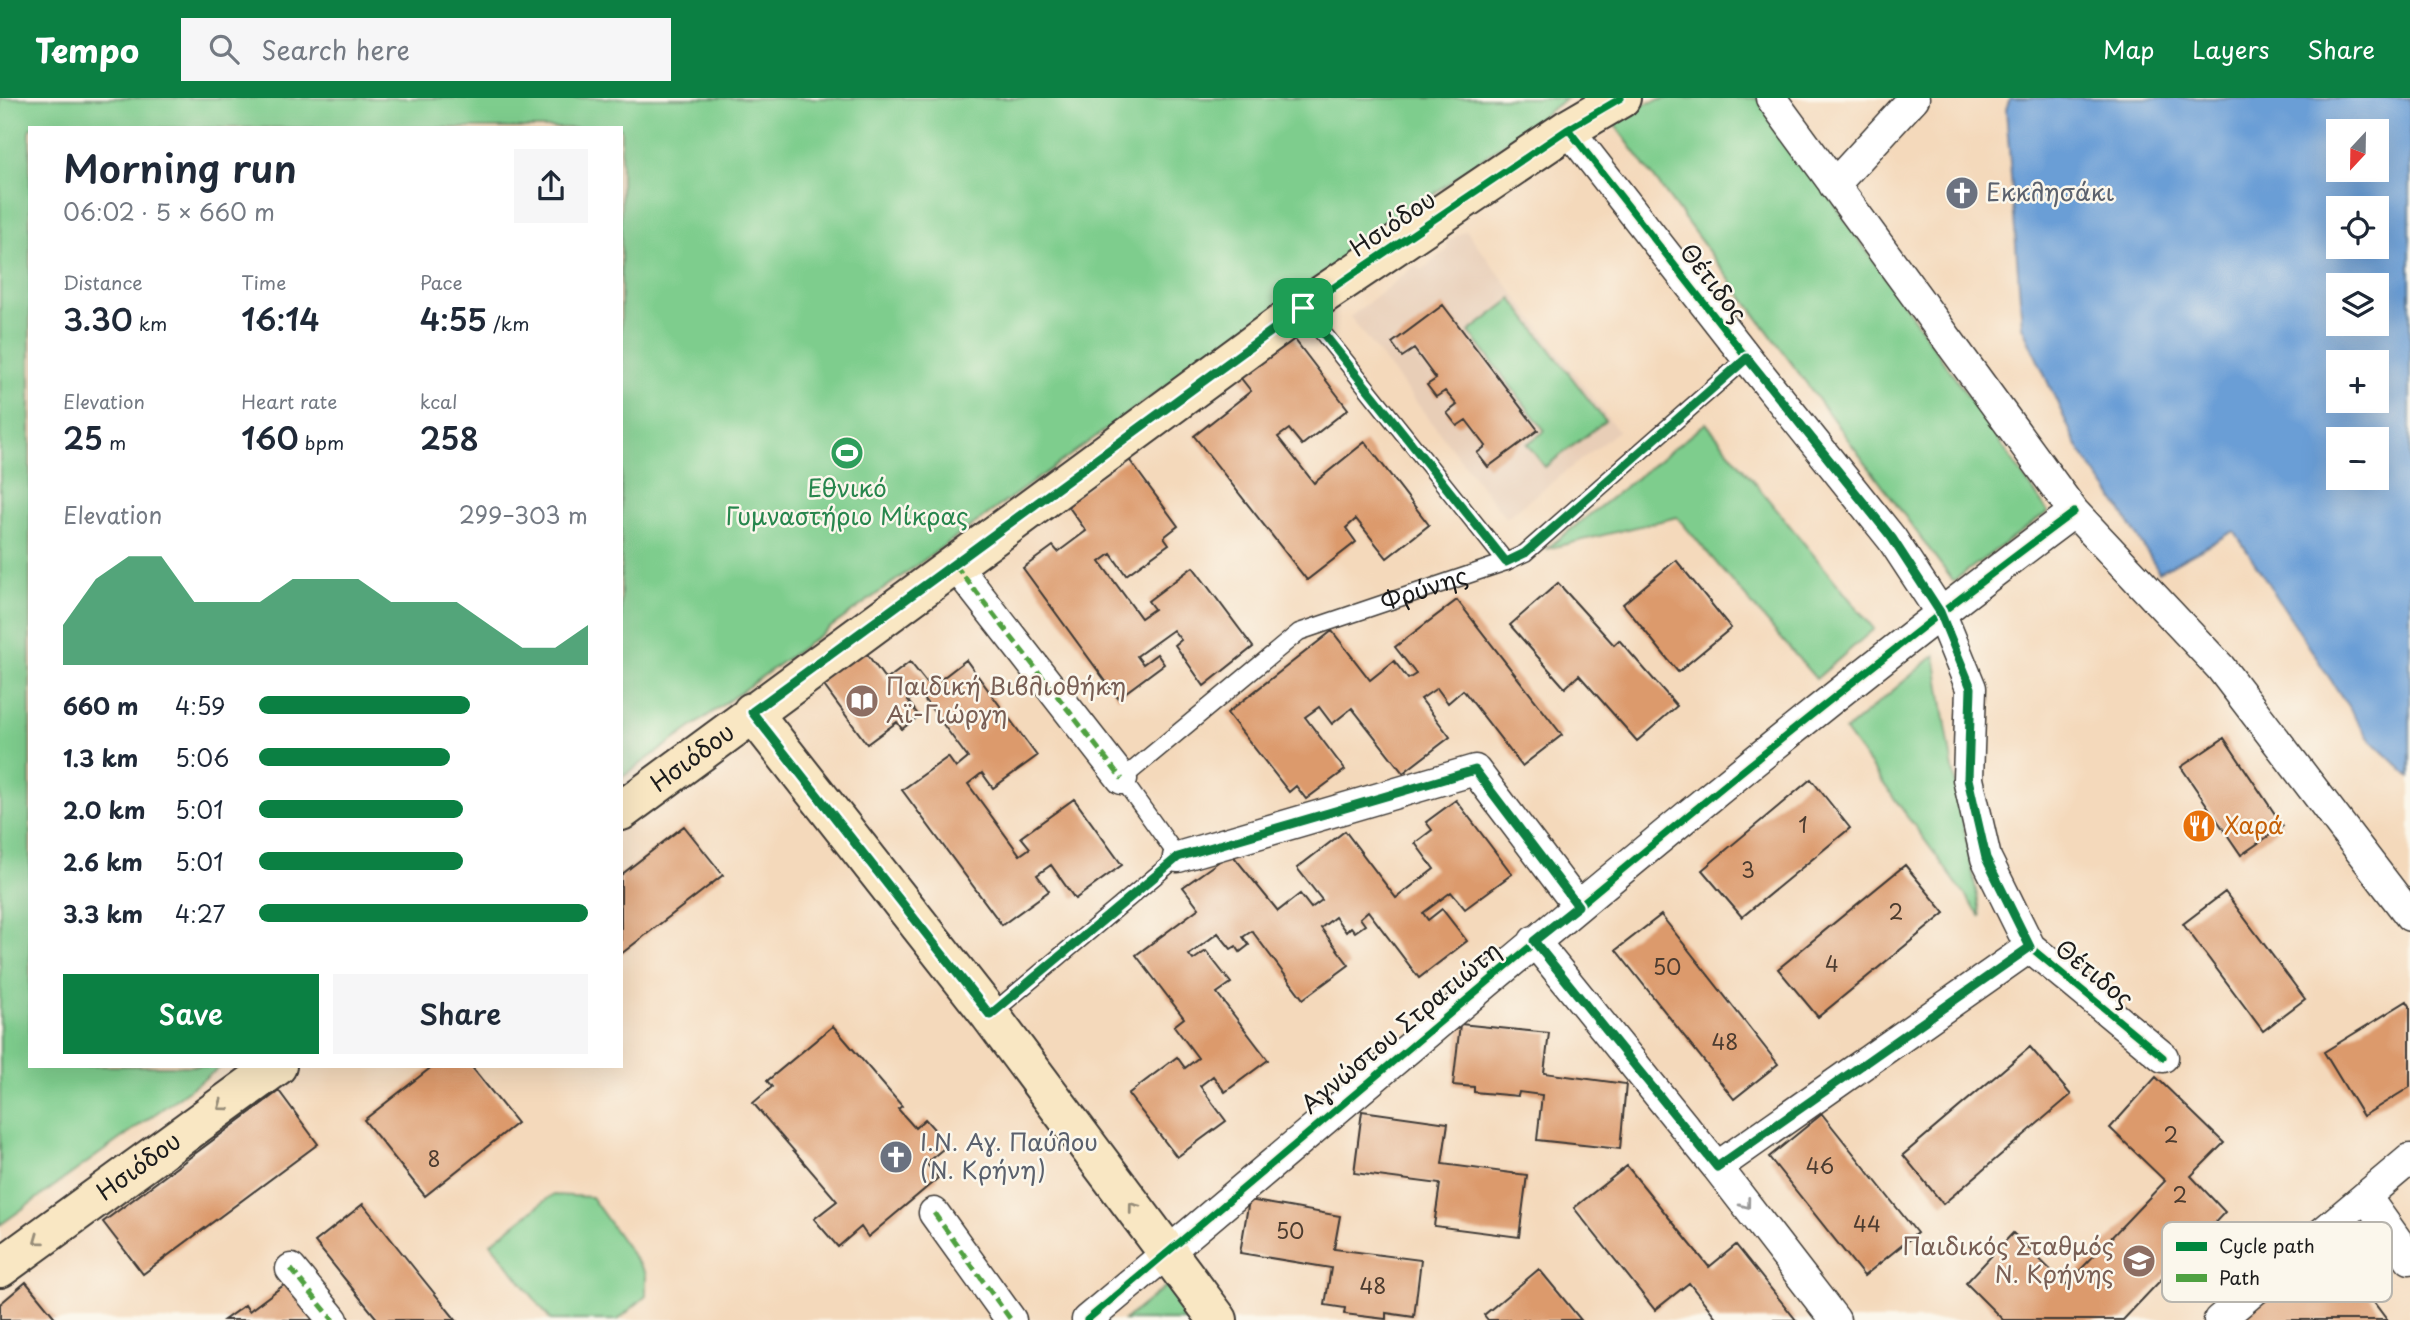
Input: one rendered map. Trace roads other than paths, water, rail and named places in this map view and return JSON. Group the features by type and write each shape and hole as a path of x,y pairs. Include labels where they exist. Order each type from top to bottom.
{"main road":[{"name":"Ησιόδου","path":"623,809 1303,308 1568,129 1621,98"},
{"path":"752,712 990,1015 1218,1320"},
{"name":"Ησιόδου","path":"0,1268 274,1068"}],"street":[{"path":"1771,98 2074,512 2220,667 2410,916"},
{"path":"1834,185 1914,98"},
{"name":"Θέτιδος","path":"1568,129 1892,538 1940,612 1971,688 1968,779 1986,858 2030,947 2163,1056"},
{"name":"Αγνώστου Στρατιώτη","path":"1087,1320 1534,941 1940,612 2074,512"},
{"path":"955,565 1122,779"},
{"path":"1178,857 1475,770 1578,906"},
{"path":"1534,941 1717,1167 1835,1320"},
{"path":"1717,1167 2030,947"},
{"path":"2336,1222 2410,1159"},
{"path":"2366,1197 2384,1222"},
{"path":"934,1213 1011,1320"},
{"path":"2392,1234 2410,1259"},
{"path":"291,1269 333,1320"},
{"path":"2219,1320 2241,1302"}],"lane":[{"path":"1303,308 1506,562"},
{"name":"Φρύνης","path":"1122,779 1299,632 1506,562 1525,553 1747,358"},
{"path":"990,1015 1178,857 1122,779"}],"water":[{"path":"2010,98 2410,98 2410,777 2368,737 2234,531 2159,572 2118,505 2078,448 2022,326 2006,109"}],"place":[{"name":"Εκκλησάκι","path":"1962,193"},
{"name":"Εθνικό Γυμναστήριο Μίκρας","path":"847,453"},
{"name":"Παιδική Βιβλιοθήκη Αϊ-Γιώργη","path":"862,701"},
{"name":"Χαρά","path":"2199,826"},
{"name":"Ι.Ν. Αγ. Παύλου (Ν. Κρήνη)","path":"896,1157"},
{"name":"Παιδικός Σταθμός Ν. Κρήνης","path":"2139,1261"}]}
